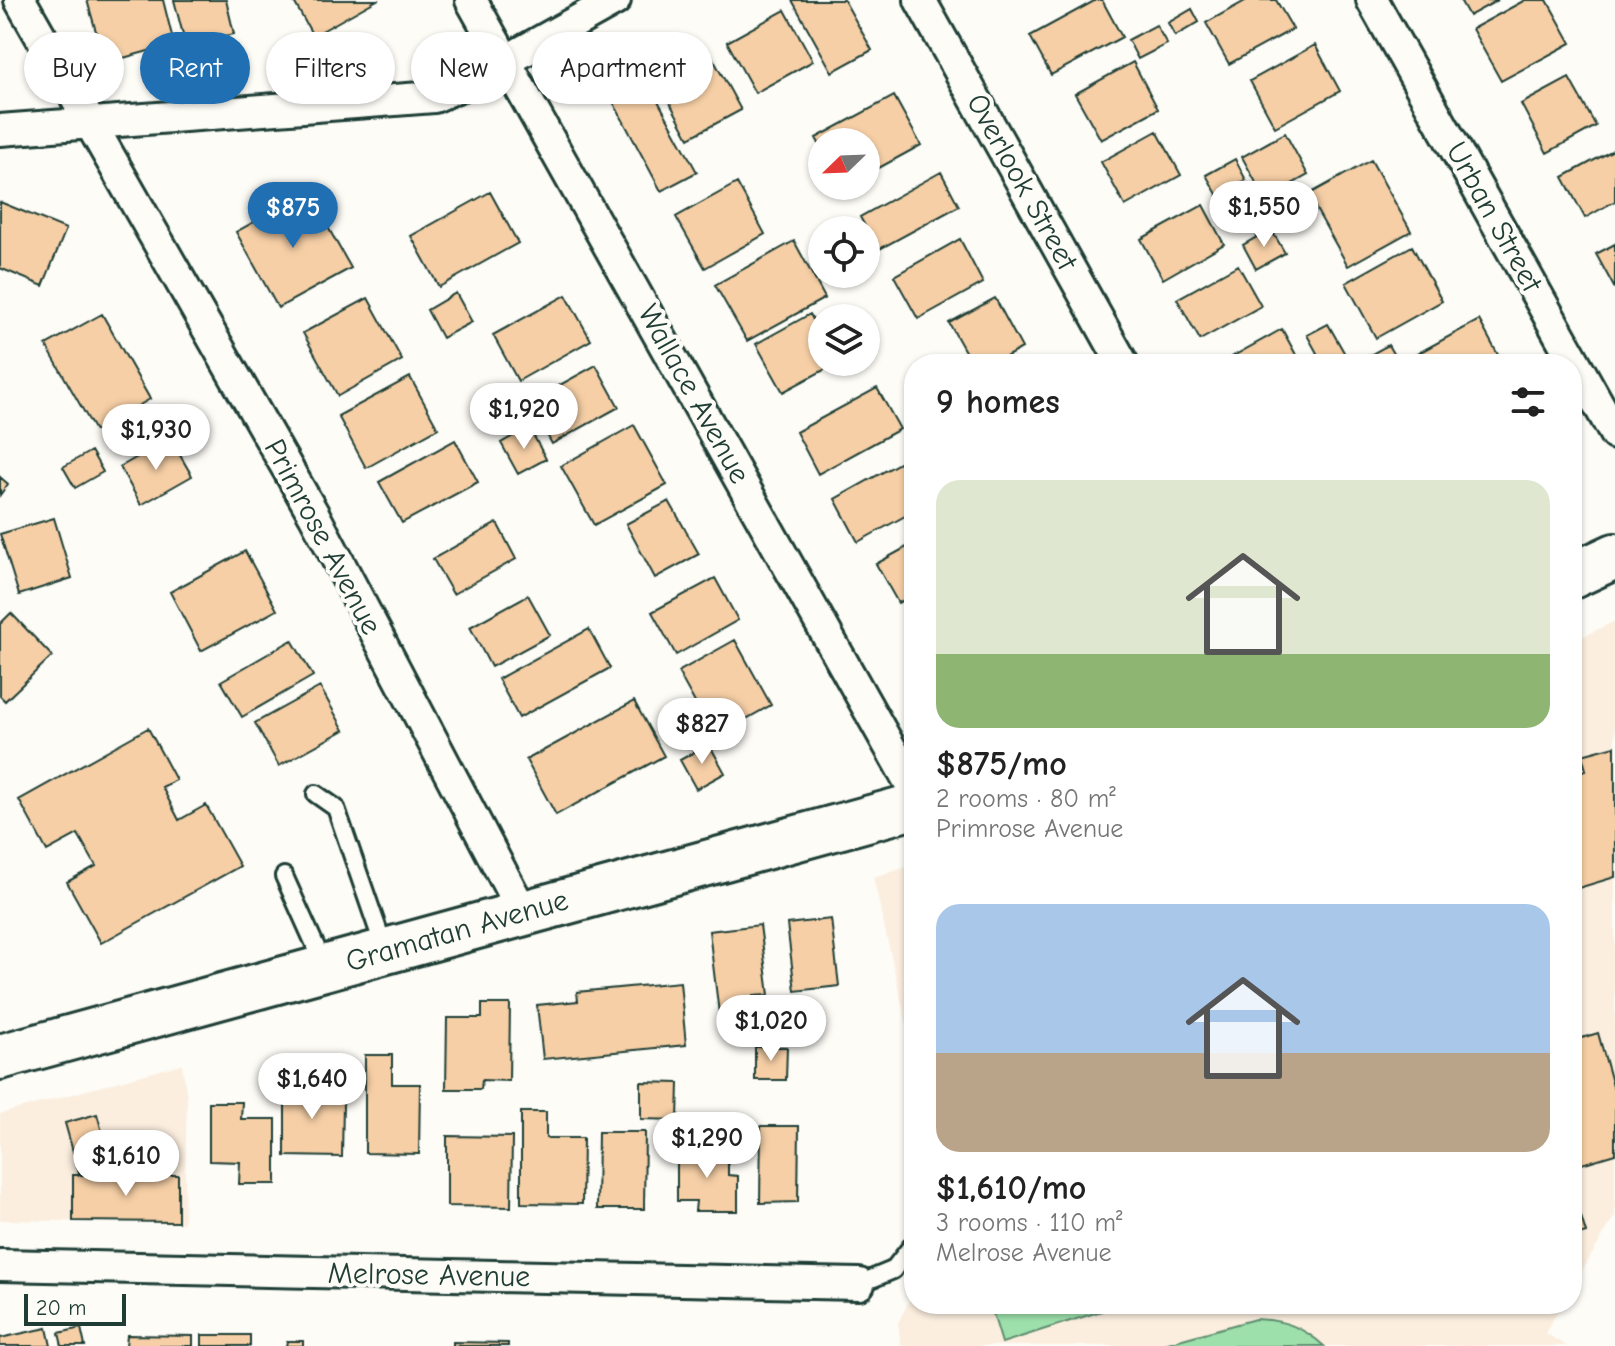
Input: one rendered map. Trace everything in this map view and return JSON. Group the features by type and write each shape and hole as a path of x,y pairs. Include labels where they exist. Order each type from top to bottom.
{"main road":[{"path":"1582,571 1615,556"},
{"name":"Gramatan Avenue","path":"0,1057 326,969 522,911 904,809"}],"street":[{"name":"Primrose Avenue","path":"20,0 314,515 522,911"},
{"name":"Wallace Avenue","path":"471,0 490,32"},
{"path":"516,55 615,0"},
{"name":"Overlook Street","path":"920,0 1117,354"},
{"name":"Urban Street","path":"1372,0 1570,354"},
{"name":"Wallace Avenue","path":"516,76 904,772"},
{"path":"0,130 192,118 411,99"},
{"name":"Urban Street","path":"1582,375 1615,434"},
{"name":"Melrose Avenue","path":"0,1265 859,1284"}],"lane":[{"path":"316,794 336,808 386,951"},
{"path":"284,876 326,969"},
{"path":"859,1284 893,1270 904,1256"}],"shaded area":[{"path":"1615,621 1615,1216 1582,1270 1582,637"},
{"path":"904,868 904,1012 873,877"},
{"path":"182,1064 187,1097 184,1223 0,1220 0,1114"},
{"path":"904,1311 904,1314 1556,1314 1545,1333 1567,1346 901,1346 898,1323"}],"green space":[{"path":"993,1314 1092,1314 1002,1343"},
{"path":"1255,1319 1292,1325 1324,1346 1157,1346"}],"building":[{"path":"87,0 163,0 171,32 140,32 140,53 124,58 124,32 96,32"},
{"path":"174,0 226,0 234,32 182,32"},
{"path":"293,0 377,0 320,32 311,32"},
{"path":"792,0 844,0 872,50 832,72"},
{"path":"1096,0 1102,0 1122,37 1051,75 1030,36"},
{"path":"1247,0 1276,0 1293,29 1229,64 1206,23"},
{"path":"1460,0 1498,0 1469,16"},
{"path":"1525,0 1547,0 1571,43 1501,81 1472,29"},
{"path":"1192,9 1199,22 1175,36 1168,23"},
{"path":"785,10 813,61 755,93 727,42"},
{"path":"1156,25 1167,44 1138,59 1128,40"},
{"path":"1315,45 1340,91 1275,127 1250,81"},
{"path":"713,59 741,110 689,138 670,104 713,104"},
{"path":"1133,62 1158,109 1101,140 1075,94"},
{"path":"1569,78 1596,126 1547,153 1521,104"},
{"path":"894,96 921,145 880,167 880,128 835,128"},
{"path":"614,104 660,104 697,172 661,191"},
{"path":"1157,131 1181,175 1125,206 1101,162"},
{"path":"1285,133 1308,175 1265,199 1242,157"},
{"path":"1615,149 1615,201 1585,218 1563,177"},
{"path":"1235,159 1246,180 1218,196 1206,175"},
{"path":"1371,160 1411,231 1348,266 1308,195"},
{"path":"941,172 959,206 880,249 880,216 862,216"},
{"path":"737,183 765,234 705,268 676,217"},
{"path":"308,192 351,268 278,308 236,232"},
{"path":"490,192 518,243 439,287 411,236"},
{"path":"0,202 66,229 43,286 0,268"},
{"path":"1203,205 1224,244 1163,279 1141,239"},
{"path":"1271,229 1285,253 1256,269 1243,245"},
{"path":"960,239 983,283 918,319 894,276"},
{"path":"794,241 808,267 808,288 820,288 825,298 808,304 808,307 747,341 715,285"},
{"path":"1615,244 1615,289 1596,254"},
{"path":"1412,246 1442,301 1376,338 1346,283"},
{"path":"1238,265 1261,306 1200,340 1177,299"},
{"path":"456,293 472,322 442,338 427,310"},
{"path":"566,295 591,340 518,381 493,335"},
{"path":"368,298 402,360 338,396 303,333"},
{"path":"995,298 1022,348 1011,354 966,354 949,323"},
{"path":"102,314 150,399 95,431 46,345"},
{"path":"808,315 808,376 813,376 783,392 756,344"},
{"path":"1479,320 1498,354 1417,354"},
{"path":"1328,324 1345,354 1317,354 1307,335"},
{"path":"1282,329 1296,354 1237,354"},
{"path":"1388,345 1393,354 1372,354"},
{"path":"596,365 619,407 552,444 529,402"},
{"path":"410,377 438,428 366,468 338,416"},
{"path":"877,388 900,429 818,474 796,432"},
{"path":"634,425 667,485 594,525 561,466"},
{"path":"529,427 546,459 518,474 501,443"},
{"path":"170,438 192,476 141,505 120,467"},
{"path":"455,440 478,482 402,523 379,482"},
{"path":"91,451 103,472 75,488 63,467"},
{"path":"904,460 904,517 858,542 835,499"},
{"path":"0,477 8,484 0,495"},
{"path":"669,501 699,554 655,578 626,524"},
{"path":"54,518 72,578 19,595 0,534"},
{"path":"497,523 516,559 453,594 433,559"},
{"path":"904,549 904,600 898,603 876,564"},
{"path":"245,551 277,610 201,651 170,592"},
{"path":"715,578 738,620 676,655 652,612"},
{"path":"528,595 550,635 491,667 470,627"},
{"path":"11,613 52,656 5,701 0,696 0,624"},
{"path":"589,629 610,668 519,718 498,679"},
{"path":"292,640 313,676 242,717 221,681"},
{"path":"735,640 771,705 714,737 678,672"},
{"path":"320,687 344,730 279,766 255,723"},
{"path":"634,701 664,756 556,815 526,760"},
{"path":"148,728 176,780 162,787 179,820 206,805 240,866 101,943 67,882 96,866 78,834 47,851 19,800"},
{"path":"709,744 725,773 696,789 680,760"},
{"path":"1615,746 1615,877 1582,887 1582,771 1586,770 1582,755"},
{"path":"831,919 839,986 795,991 787,924"},
{"path":"760,925 769,995 753,996 756,1018 720,1022 709,931"},
{"path":"680,982 686,1045 543,1059 537,1005 578,1001 577,992"},
{"path":"482,1004 510,1004 509,1081 482,1080 481,1089 446,1089 447,1018 482,1018"},
{"path":"1598,1033 1615,1093 1615,1154 1582,1164 1582,1038"},
{"path":"755,1047 787,1047 786,1080 755,1080"},
{"path":"365,1055 392,1055 392,1084 420,1084 419,1154 365,1153"},
{"path":"292,1077 315,1077 314,1088 325,1088 325,1102 343,1102 342,1157 285,1156 285,1101"},
{"path":"641,1082 679,1083 678,1120 641,1119"},
{"path":"209,1102 242,1102 241,1119 276,1119 276,1184 239,1184 240,1162 209,1161"},
{"path":"521,1112 546,1112 546,1138 583,1138 582,1204 521,1203"},
{"path":"97,1114 114,1174 79,1173 65,1123"},
{"path":"761,1126 799,1126 798,1202 760,1203"},
{"path":"598,1132 645,1132 644,1209 597,1209"},
{"path":"447,1136 512,1137 511,1207 447,1206"},
{"path":"677,1149 728,1149 728,1175 738,1176 738,1211 695,1211 696,1201 677,1201"},
{"path":"73,1175 178,1175 178,1222 73,1221"},
{"path":"47,1328 51,1346 0,1346 0,1338"},
{"path":"81,1328 85,1346 62,1346 59,1333"},
{"path":"127,1335 193,1336 193,1346 126,1346"},
{"path":"202,1335 250,1335 250,1346 202,1346"},
{"path":"287,1341 303,1341 303,1346 286,1346"},
{"path":"453,1342 508,1343 508,1346 453,1346"}]}
